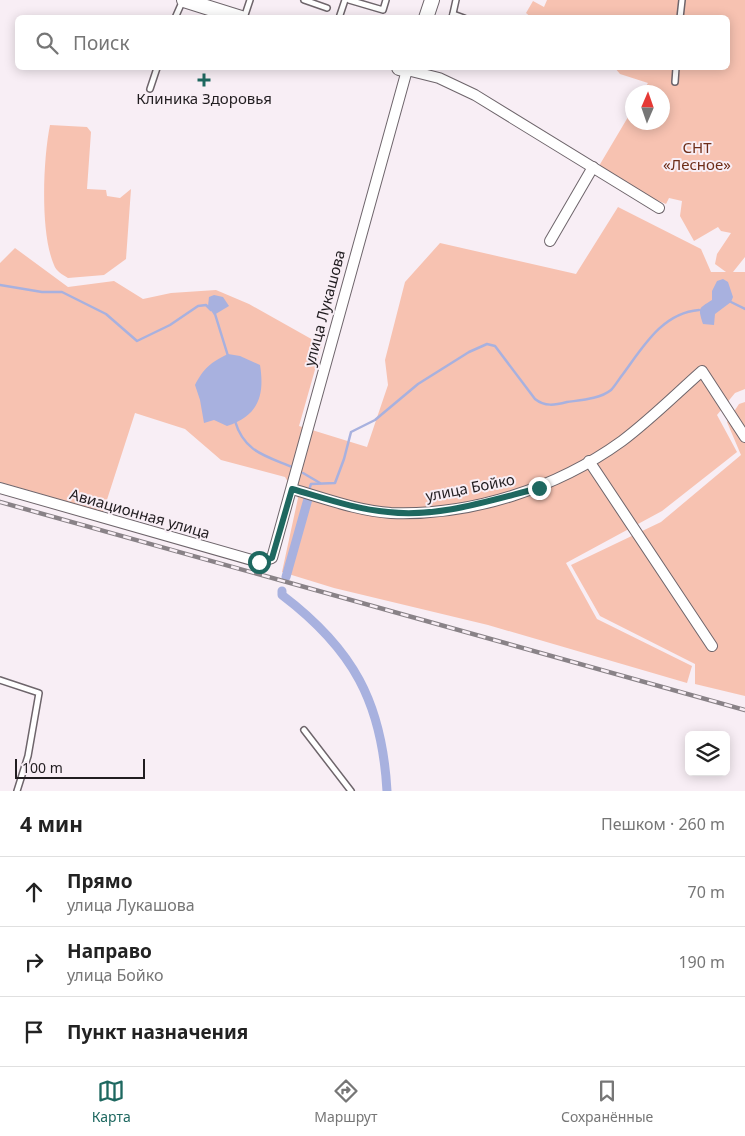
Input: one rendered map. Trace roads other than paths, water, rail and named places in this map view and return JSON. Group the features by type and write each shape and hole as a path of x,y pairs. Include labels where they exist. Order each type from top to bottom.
{"main road":[{"path":"184,0 232,15"},
{"path":"427,15 432,0"}],"street":[{"name":"улица Лукашова","path":"272,558 403,70"},
{"path":"411,70 439,78 475,95 659,208"},
{"path":"550,241 593,167"},
{"name":"улица Бойко","path":"292,489 351,506 390,513 432,512 479,503 539,488 589,462 622,440 702,371 745,437"},
{"path":"589,462 712,646"},
{"name":"Авиационная улица","path":"0,488 259,562 272,558"}],"lane":[{"path":"176,15 184,0"},
{"path":"243,15 250,0"},
{"path":"304,0 327,8"},
{"path":"340,15 347,0 383,10 386,0"},
{"path":"452,15 456,0"},
{"path":"680,15 682,0"},
{"path":"150,89 156,70"},
{"path":"675,82 676,70"},
{"path":"0,680 39,694 28,756 17,791"},
{"path":"304,730 351,791"}],"water":[{"path":"723,279 728,282 733,297 731,302 715,314 714,325 703,324 700,309 712,300 712,291 717,281"},
{"path":"214,295 223,297 229,306 214,315 208,306 209,297"},
{"path":"228,354 240,356 260,365 260,395 252,410 238,422 227,426 214,420 204,423 195,385 208,366"}],"waterway":[{"path":"0,285 42,292 62,292 106,314 137,341 170,325 198,306 206,305 211,310"},
{"path":"731,302 745,309"},
{"path":"310,487 311,484 335,483 351,432 375,420 418,384 469,352 487,344 495,346 535,399 543,403 554,404 590,399 611,390 646,343 664,324 674,317 699,310"},
{"path":"215,314 228,356"},
{"path":"235,421 244,440 257,452 292,467"},
{"path":"303,473 320,483"},
{"path":"286,577 308,499"},
{"path":"282,591 282,595 307,615 328,636 345,657 359,680 370,704 378,730 384,759 387,791"}],"railway":[{"path":"0,502 745,710"}],"place":[{"name":"Клиника Здоровья","path":"204,80"}],"park label":[{"name":"СНТ «Лесное»","path":"697,156"}]}
